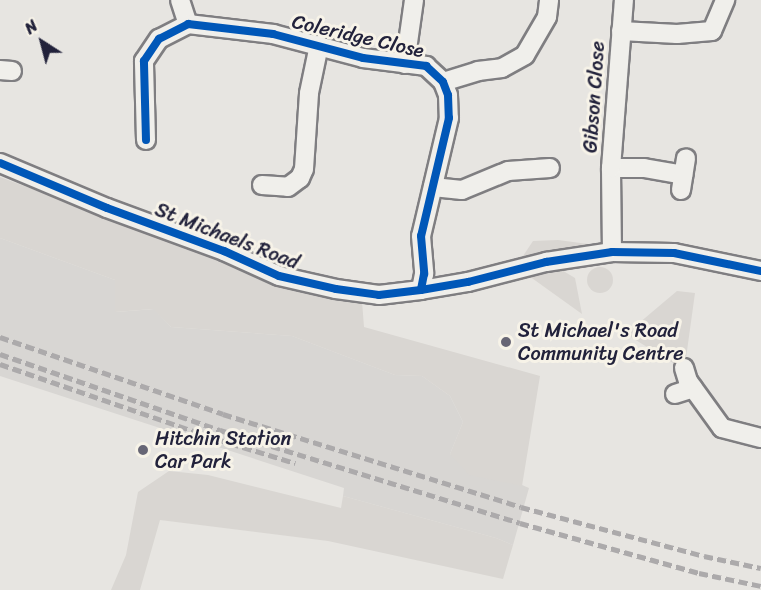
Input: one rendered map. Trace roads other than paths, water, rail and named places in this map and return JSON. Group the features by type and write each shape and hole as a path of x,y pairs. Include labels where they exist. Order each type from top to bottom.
{"street":[{"path":"146,141 144,61 159,39 188,24 180,0"},
{"name":"Coleridge Close","path":"405,64 414,0"},
{"name":"Coleridge Close","path":"443,82 478,71 502,68 525,55 548,17 549,0"},
{"name":"Gibson Close","path":"612,252 611,168 624,0"},
{"name":"Gibson Close","path":"621,31 677,34 714,39 725,0"},
{"name":"Coleridge Close","path":"188,24 273,34 363,58 426,66 443,82 448,95 449,117 421,236 424,274 421,290"},
{"name":"Coleridge Close","path":"262,185 288,187 300,178 304,170 309,93 319,45"},
{"name":"St Michaels Road","path":"0,163 107,208 224,251 279,276 336,289 379,295 421,290 488,277 546,262 612,252"},
{"path":"434,187 462,190 508,171 550,168"},
{"name":"Gibson Close","path":"611,168 644,168 683,174"},
{"path":"612,252 674,253 761,271"},
{"path":"684,368 693,388 722,428 761,438"},
{"path":"675,394 693,388"}],"railway":[{"path":"0,337 223,414 521,507 704,556 761,568"},
{"path":"0,354 220,430 520,523 699,573 761,586"},
{"path":"0,364 217,439 295,463"}],"place":[{"name":"St Michael's Road Community Centre","path":"506,342"},
{"name":"Hitchin Station Car Park","path":"143,450"}]}
